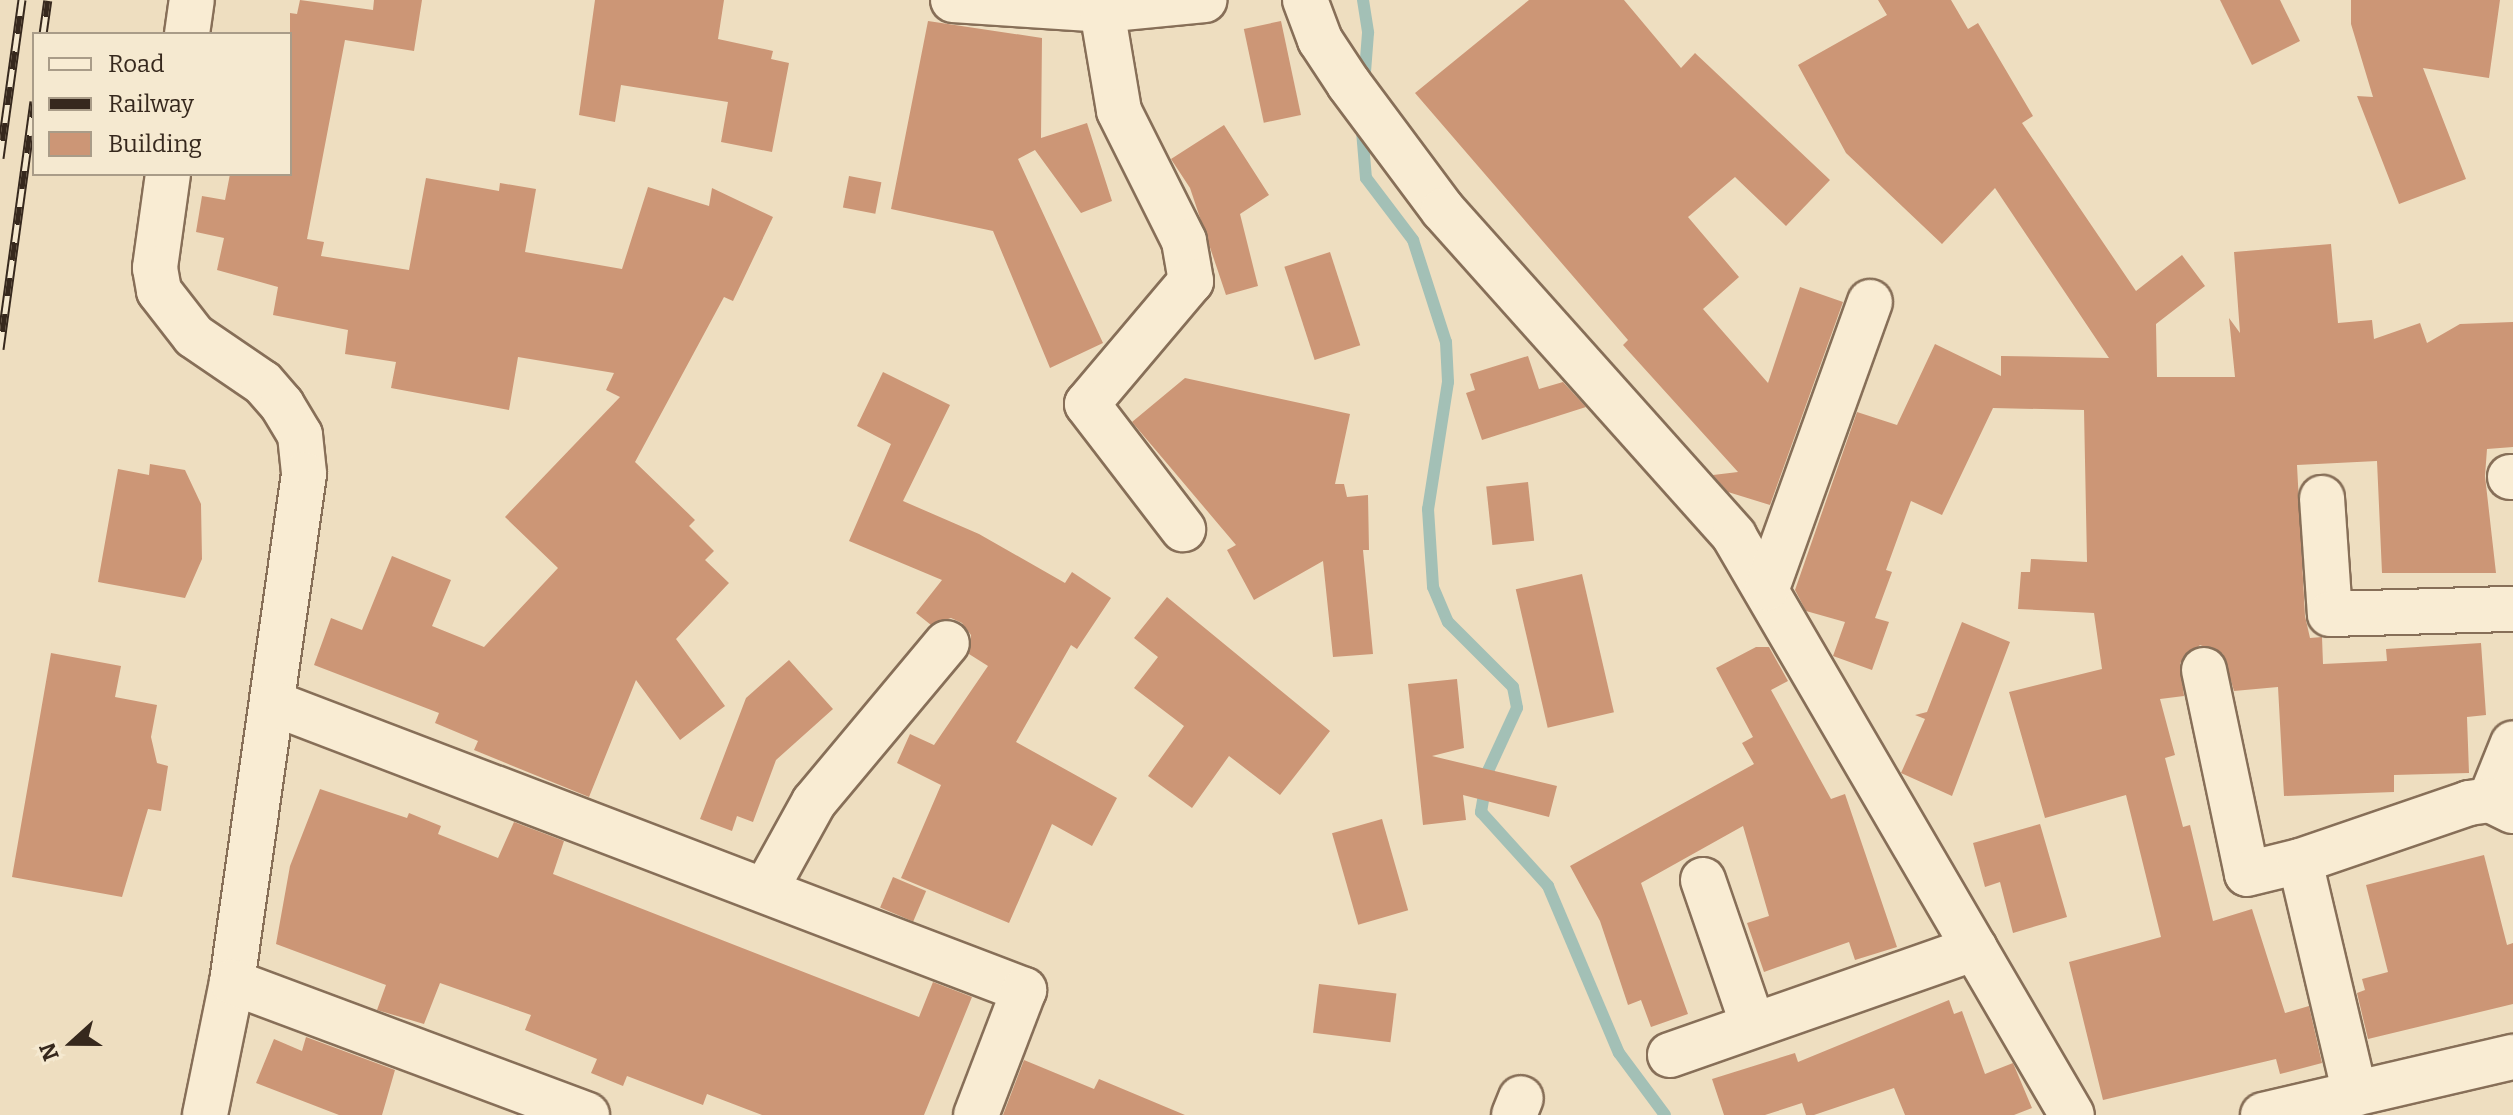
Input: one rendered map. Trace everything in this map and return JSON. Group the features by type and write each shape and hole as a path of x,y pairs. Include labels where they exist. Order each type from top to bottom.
{"street":[{"path":"187,32 192,0"},
{"path":"953,0 1102,10 1205,0"},
{"path":"1305,0 1320,40 1378,127 1443,210 1734,536 2072,1115"},
{"path":"1102,10 1119,111 1184,241 1191,281 1087,404 1183,529"},
{"path":"168,176 155,268 168,310 194,336 263,383 300,435 304,474 275,704 232,982 205,1115"},
{"path":"1767,588 1870,302"},
{"path":"2322,498 2330,614 2513,609"},
{"path":"767,887 814,802 947,643"},
{"path":"2204,670 2247,874 2501,806 2513,743"},
{"path":"275,704 767,887 1024,990 976,1115"},
{"path":"2300,861 2355,1094"},
{"path":"1703,880 1753,1025"},
{"path":"1670,1055 1975,948"},
{"path":"232,982 587,1115"},
{"path":"2263,1115 2513,1057"}],"building":[{"path":"300,0 373,10 374,0 422,0 414,51 345,40 307,239 324,242 321,256 409,270 426,178 499,191 500,183 536,189 525,252 622,269 648,187 709,206 712,188 773,217 733,301 724,297 635,462 695,520 689,526 714,551 705,560 729,583 676,639 725,706 680,740 636,680 589,797 474,750 478,741 435,723 439,713 314,665 331,618 362,630 392,556 451,580 432,626 484,647 558,568 505,517 620,397 606,390 614,373 518,357 509,410 391,388 396,362 345,354 348,330 273,315 278,287 217,270 224,238 196,232 202,196 225,200 230,176 292,176 290,13 297,14"},
{"path":"595,0 724,0 718,39 773,51 771,59 789,63 772,152 721,142 728,102 621,85 615,122 579,115"},
{"path":"1529,0 1624,0 1681,68 1695,53 1830,180 1786,226 1735,177 1688,217 1739,277 1703,309 1768,383 1800,287 1843,302 1770,505 1728,492 1713,475 1738,472 1623,345 1628,340 1415,93"},
{"path":"1878,0 1951,0 1968,29 1978,23 2033,116 2022,123 2136,291 2182,255 2205,286 2156,324 2157,377 2235,377 2229,318 2240,333 2234,252 2331,244 2338,323 2372,320 2374,339 2420,323 2427,343 2460,324 2513,322 2513,447 2487,449 2485,476 2496,573 2382,573 2377,461 2297,465 2305,616 2310,638 2322,637 2323,664 2387,661 2386,649 2481,643 2486,715 2467,717 2469,773 2394,775 2394,792 2284,796 2278,687 2234,691 2223,654 2200,645 2180,663 2184,696 2160,699 2175,755 2165,758 2183,827 2190,825 2213,921 2252,909 2285,1013 2309,1006 2322,1063 2280,1074 2276,1059 2103,1100 2069,962 2161,937 2126,795 2045,818 2009,692 2102,669 2094,613 2018,609 2021,572 2030,572 2031,559 2087,562 2084,410 1993,408 1942,515 1911,501 1886,570 1892,572 1875,618 1889,622 1872,670 1833,656 1845,622 1806,611 1795,590 1857,412 1897,425 1935,344 2001,376 2001,356 2109,358 1995,188 1942,244 1846,153 1798,65 1887,15"},
{"path":"2220,0 2280,0 2300,41 2252,65"},
{"path":"2351,0 2500,0 2489,78 2423,68 2466,179 2399,204 2357,96 2373,97 2351,24"},
{"path":"928,21 1042,38 1041,138 1087,123 1112,201 1081,213 1035,150 1018,159 1103,343 1050,368 993,231 891,209"},
{"path":"1281,21 1301,115 1264,123 1244,29"},
{"path":"1224,125 1269,195 1240,214 1258,286 1226,295 1190,188 1171,159"},
{"path":"849,176 881,182 875,214 843,207"},
{"path":"1330,252 1360,345 1315,360 1284,267"},
{"path":"1528,356 1539,389 1563,382 1586,407 1482,440 1466,393 1475,390 1470,374"},
{"path":"883,372 950,405 903,501 979,534 1065,583 1072,572 1111,598 1077,649 1071,645 1016,742 1117,798 1092,846 1052,824 1009,923 901,878 941,785 897,763 910,734 934,745 988,666 969,654 971,635 962,623 951,618 931,625 916,613 942,580 849,541 891,444 857,426"},
{"path":"1185,378 1350,414 1335,484 1344,484 1347,497 1368,495 1369,550 1363,550 1373,654 1333,657 1323,561 1254,600 1227,550 1236,545 1132,422"},
{"path":"150,464 185,470 201,504 202,559 185,598 98,582 118,469 149,475"},
{"path":"1528,482 1534,541 1492,545 1486,486"},
{"path":"1582,574 1614,712 1548,728 1516,589"},
{"path":"1167,597 1330,731 1280,795 1229,756 1192,808 1148,776 1184,726 1134,688 1158,657 1134,638"},
{"path":"1962,622 2010,642 1952,796 1901,773 1925,719 1915,715 1927,712"},
{"path":"1756,647 1769,647 1788,681 1771,690 1831,799 1845,794 1897,947 1855,960 1849,942 1764,972 1747,923 1769,916 1743,826 1641,883 1688,1014 1651,1027 1641,1000 1628,1005 1600,921 1570,866 1754,764 1742,743 1753,737 1716,668"},
{"path":"51,653 121,666 115,697 157,705 151,737 157,763 168,766 161,811 148,809 122,897 12,877"},
{"path":"789,660 833,709 776,760 753,822 737,816 732,831 700,819 746,698"},
{"path":"1457,679 1464,748 1432,756 1557,786 1549,817 1463,795 1466,820 1423,825 1408,684"},
{"path":"320,789 407,818 409,813 441,826 438,834 498,858 514,822 564,841 553,874 919,1017 933,982 972,997 924,1115 762,1115 707,1094 703,1105 627,1076 623,1086 591,1073 597,1059 525,1030 531,1015 440,983 424,1024 377,1010 386,985 276,944 290,866"},
{"path":"1382,819 1408,910 1358,925 1332,833"},
{"path":"2040,824 2067,917 2013,933 2000,882 1985,887 1973,843"},
{"path":"2484,855 2507,945 2513,943 2513,1004 2368,1039 2357,993 2365,990 2362,979 2388,972 2366,885"},
{"path":"893,877 926,891 913,921 880,907"},
{"path":"1319,984 1396,994 1390,1042 1313,1033"},
{"path":"1949,1000 1954,1014 1962,1011 1985,1074 2013,1063 2032,1108 2014,1115 1905,1115 1894,1088 1814,1115 1806,1115 1802,1103 1765,1115 1724,1115 1712,1079 1795,1053 1798,1062"},
{"path":"306,1037 395,1070 382,1115 339,1115 256,1083 274,1039 302,1051"},
{"path":"1024,1060 1094,1089 1099,1079 1185,1115 1003,1115"}],"waterway":[{"path":"1363,0 1368,33 1364,85"},
{"path":"1361,119 1366,178 1413,240 1446,342 1448,382 1428,509 1433,587 1448,622 1513,687 1517,708 1488,771 1481,812 1548,886 1619,1053 1665,1115"}],"railway":[{"path":"0,158 22,0"},
{"path":"43,32 48,0"},
{"path":"0,349 32,116"}]}
